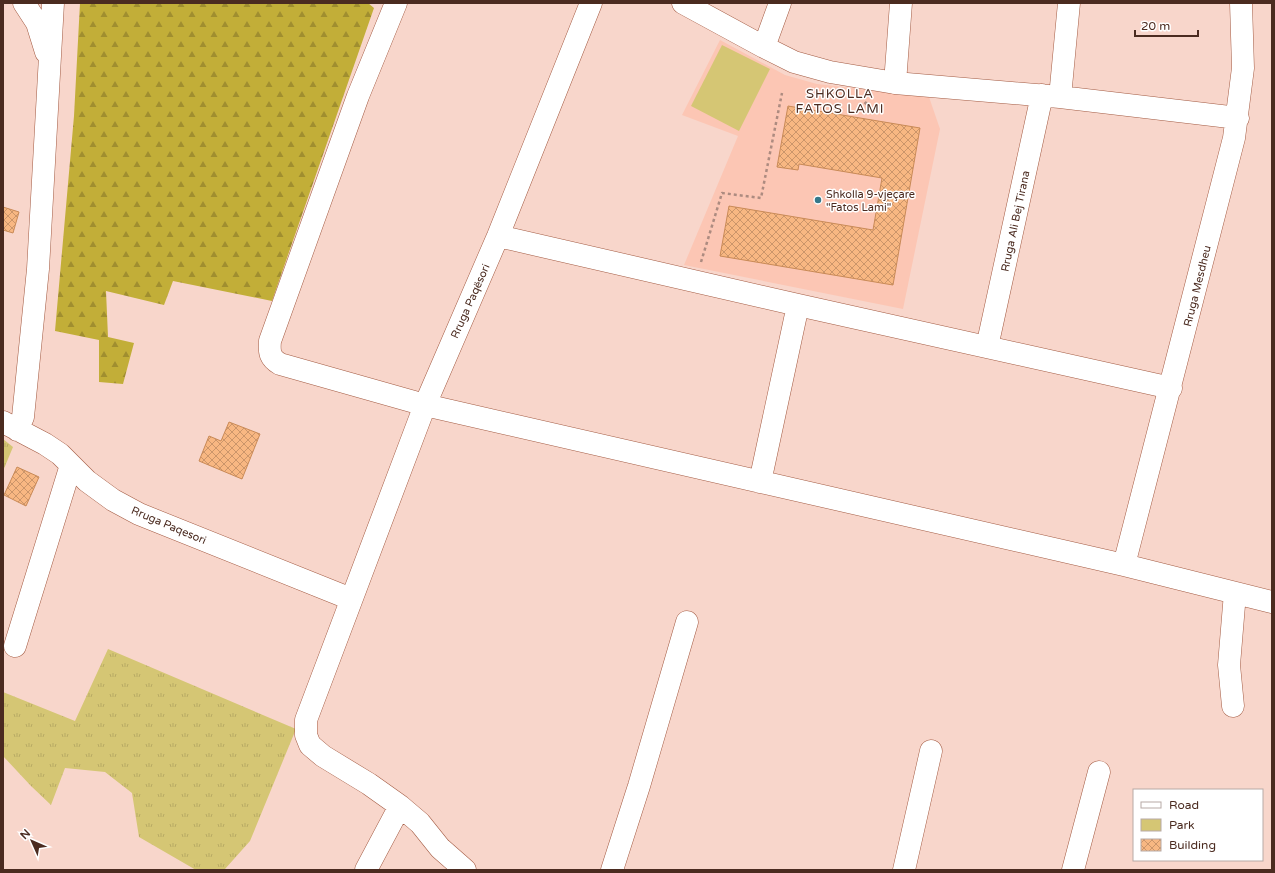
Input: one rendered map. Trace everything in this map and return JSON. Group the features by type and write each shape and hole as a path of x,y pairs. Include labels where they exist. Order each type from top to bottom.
{"street":[{"path":"24,3 37,23 49,62"},
{"path":"10,426 23,417 38,269 53,3"},
{"path":"396,3 353,111 270,341 269,352 272,360 280,364 425,405 1124,565 1272,602"},
{"name":"Rruga Paqësori","path":"465,870 440,848 420,823 400,806 369,784 324,756 310,745 306,735 306,720 425,405 498,236 591,3"},
{"path":"683,3 794,62 830,72 895,84 1051,96 1238,118"},
{"path":"764,47 780,3"},
{"path":"895,84 901,3"},
{"name":"Rruga Ali Bej Tirana","path":"987,347 1051,96 1069,3"},
{"name":"Rruga Mesdheu","path":"1124,565 1171,388 1234,138 1238,118 1243,68 1241,3"},
{"path":"498,236 798,305 1171,388"},
{"path":"760,482 798,305"},
{"name":"Rruga Paqesori","path":"10,426 45,444 60,454 87,481 113,500 139,514 352,599"},
{"path":"15,646 71,465"},
{"path":"1233,706 1229,665 1235,593"},
{"path":"612,870 639,786 687,622"},
{"path":"904,870 931,751"},
{"path":"1073,870 1099,772"},
{"path":"366,870 400,806"}],"path":[{"path":"699,268 722,193 761,198 782,93"}],"shaded area":[{"name":"Shkolla 9-vjeçare \"Fatos Lami\"","path":"720,40 785,75 817,84 929,97 940,129 903,309 684,265 738,136 682,115"}],"green space":[{"path":"80,3 368,3 374,8 272,301 173,281 164,305 106,291 108,337 134,343 123,384 99,382 99,340 55,331 74,116"},
{"path":"722,45 770,69 739,131 691,106"},
{"path":"3,439 13,447 3,471"},
{"path":"108,649 296,729 250,841 225,869 196,870 139,837 132,793 105,772 65,768 51,805 3,756 3,692 75,721"}],"building":[{"name":"Shkolla 9-vjeçare \"Fatos Lami\"","path":"788,106 920,128 893,285 720,256 729,206 873,230 882,178 799,164 798,170 777,167"},
{"path":"3,207 19,212 13,233 3,230"},
{"path":"229,422 260,434 242,479 199,461 209,436 221,441"},
{"path":"17,467 39,477 26,506 4,495"}],"place":[{"name":"Shkolla 9-vjeçare \"Fatos Lami\"","path":"818,200"}],"district":[{"name":"SHKOLLA FATOS LAMI","path":"840,100"}]}
